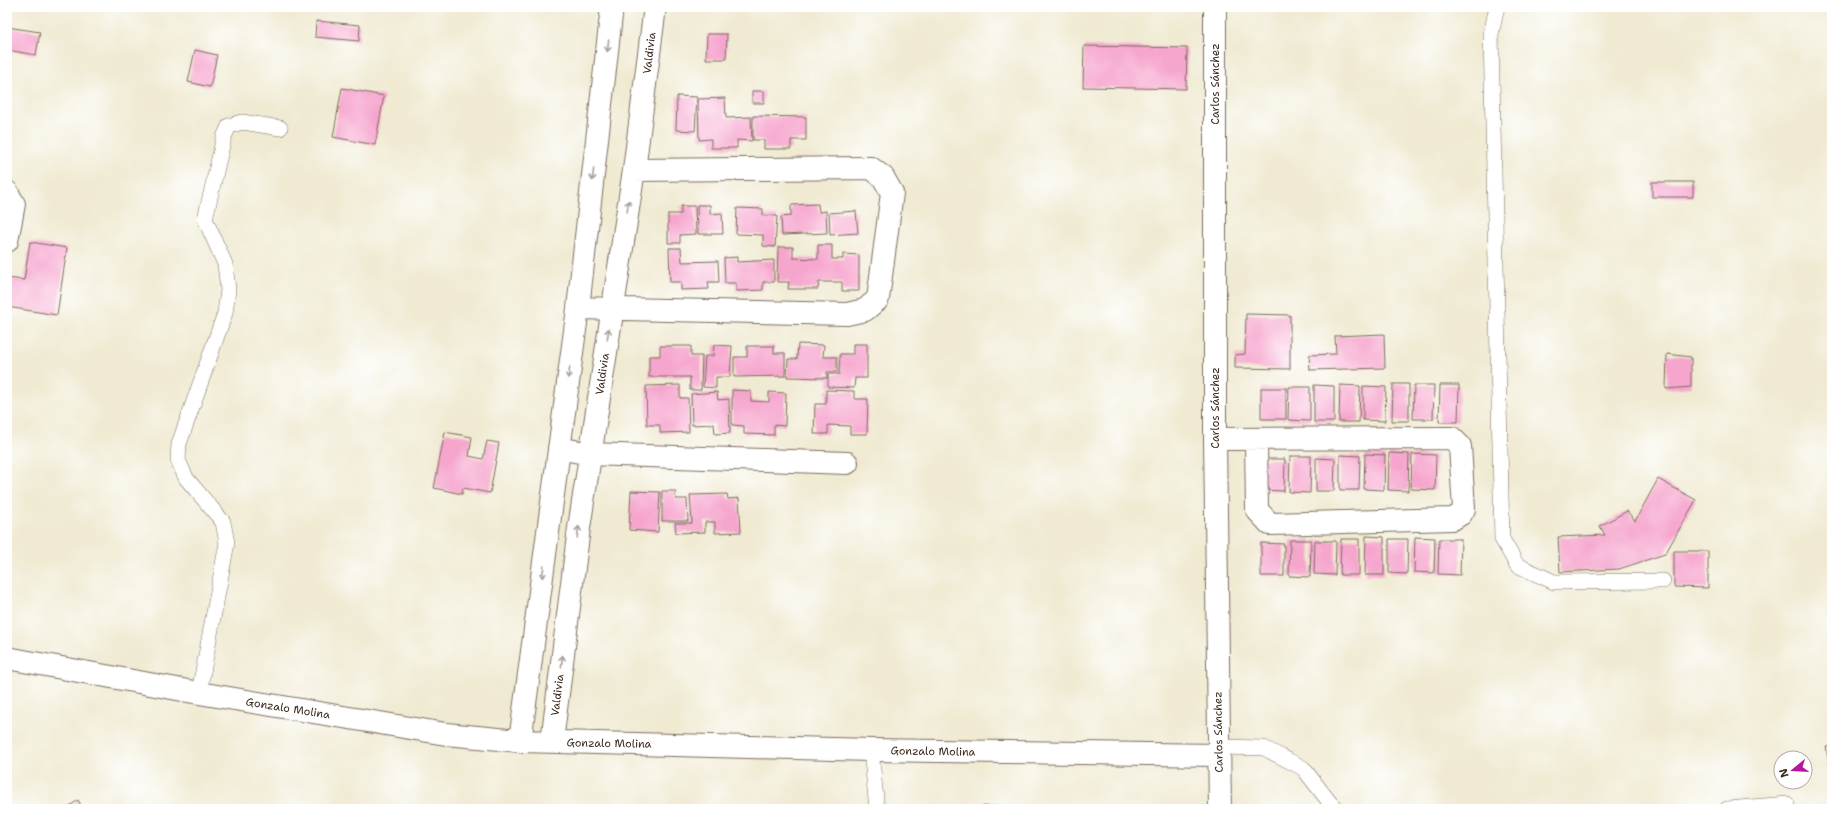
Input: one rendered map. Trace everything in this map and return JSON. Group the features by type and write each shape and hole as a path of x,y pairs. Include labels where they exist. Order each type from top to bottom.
{"street":[{"path":"520,740 578,308 612,7"},
{"name":"Valdivia","path":"552,741 590,454 634,170 655,7"},
{"name":"Carlos Sánchez","path":"1215,7 1215,439 1218,751 1220,809"},
{"path":"578,308 612,310 847,314 865,310 878,299 892,193 883,177 871,168 634,170"},
{"path":"7,192 14,204 7,241"},
{"path":"1215,439 1452,438 1460,446 1464,509 1461,514 1453,519 1270,524 1257,510 1256,440"},
{"path":"559,448 590,454 847,463"},
{"name":"Gonzalo Molina","path":"7,658 199,693 446,734 520,740 871,750 1218,751"}],"lane":[{"path":"1497,7 1491,34 1502,539 1517,565 1554,582 1663,581"},
{"path":"199,693 227,543 223,522 186,478 178,460 180,444 225,314 228,290 225,264 205,219 224,137 229,126 242,122 280,128"},
{"path":"1218,751 1264,748 1303,768 1331,804 1338,809"},
{"path":"871,750 877,809"},
{"path":"1727,809 1787,804"}],"building":[{"path":"316,21 360,25 359,41 315,37"},
{"path":"7,27 40,32 36,55 7,50"},
{"path":"707,34 727,34 726,59 706,59"},
{"path":"1084,46 1187,48 1186,89 1083,87"},
{"path":"195,50 217,55 210,87 188,82"},
{"path":"342,88 384,96 375,145 333,137"},
{"path":"752,91 764,91 764,103 752,103"},
{"path":"677,96 697,97 695,131 676,130"},
{"path":"725,98 726,118 751,117 752,141 737,140 737,148 711,148 711,139 699,140 698,99"},
{"path":"753,116 806,117 806,140 791,140 791,149 764,149 764,140 753,140"},
{"path":"1652,182 1693,182 1693,197 1652,197"},
{"path":"818,204 819,212 826,211 827,233 782,235 781,217 791,216 791,205"},
{"path":"697,205 710,205 710,214 722,213 723,234 698,234"},
{"path":"681,206 695,206 696,234 680,235 680,243 668,243 668,214 681,214"},
{"path":"737,208 763,209 763,215 777,216 775,247 763,246 763,235 736,234"},
{"path":"856,211 858,233 830,235 829,213"},
{"path":"30,242 67,248 57,315 7,307 7,278 24,280"},
{"path":"818,245 832,245 832,259 843,259 843,254 859,255 859,291 842,291 842,282 819,282 818,289 788,289 789,282 777,282 778,247 793,247 793,258 818,259"},
{"path":"669,248 681,248 682,262 718,261 719,282 708,282 709,289 681,290 681,282 670,282"},
{"path":"737,257 737,262 774,260 774,282 763,282 763,290 736,291 736,283 725,283 724,258"},
{"path":"1246,314 1290,315 1290,369 1235,368 1235,355 1245,354"},
{"path":"1384,334 1385,368 1310,370 1309,355 1336,354 1335,336"},
{"path":"798,344 824,345 823,357 837,357 837,372 827,372 827,378 787,377 788,359 797,359"},
{"path":"853,344 867,344 867,378 855,378 854,388 828,387 828,374 839,374 840,354 853,354"},
{"path":"714,345 732,346 730,377 716,377 716,388 703,387 705,356 713,356"},
{"path":"660,346 691,346 691,356 702,356 701,390 690,390 690,377 649,377 649,356 660,356"},
{"path":"747,346 774,346 774,353 785,353 785,376 734,377 734,357 747,357"},
{"path":"1667,354 1691,357 1691,387 1666,389"},
{"path":"1393,384 1409,384 1409,421 1392,421"},
{"path":"680,385 680,398 688,398 689,432 660,433 660,425 647,425 646,386"},
{"path":"1314,385 1334,386 1334,422 1314,422"},
{"path":"1340,385 1360,386 1359,422 1339,422"},
{"path":"1414,385 1434,385 1433,419 1413,419"},
{"path":"1440,385 1459,385 1458,422 1439,422"},
{"path":"1363,386 1386,387 1385,421 1363,420"},
{"path":"1289,387 1310,387 1310,421 1288,420"},
{"path":"1261,388 1286,388 1286,419 1261,419"},
{"path":"732,390 751,391 751,401 769,402 769,392 786,393 785,426 774,425 774,435 744,434 744,426 732,425"},
{"path":"826,390 854,391 854,399 868,399 867,434 850,434 850,426 828,425 828,434 814,434 815,404 826,404"},
{"path":"717,392 718,400 729,399 730,433 715,434 714,424 692,425 691,394"},
{"path":"445,432 472,437 469,456 483,459 487,441 499,443 490,493 463,488 462,494 434,488"},
{"path":"1389,453 1409,454 1408,491 1388,490"},
{"path":"1365,454 1385,455 1384,490 1364,489"},
{"path":"1412,454 1436,455 1435,490 1411,489"},
{"path":"1340,455 1360,456 1359,490 1340,490"},
{"path":"1290,456 1311,456 1310,493 1289,492"},
{"path":"1316,458 1335,459 1334,491 1316,491"},
{"path":"1261,459 1285,459 1284,491 1260,490"},
{"path":"1658,479 1696,500 1665,554 1619,569 1560,572 1558,537 1605,535 1600,526 1627,511 1635,521"},
{"path":"631,491 660,492 658,532 629,530"},
{"path":"662,491 675,491 676,499 687,499 688,521 662,521"},
{"path":"727,494 728,499 739,498 741,532 715,533 715,522 705,522 705,532 676,533 675,523 692,523 690,495"},
{"path":"1366,536 1384,537 1384,575 1365,575"},
{"path":"1415,537 1435,538 1434,573 1414,572"},
{"path":"1341,539 1359,539 1359,575 1340,575"},
{"path":"1389,539 1408,539 1407,574 1389,573"},
{"path":"1439,539 1461,539 1460,575 1438,574"},
{"path":"1290,540 1311,540 1310,577 1289,576"},
{"path":"1315,541 1336,541 1335,575 1314,574"},
{"path":"1261,543 1284,544 1284,576 1261,576"},
{"path":"1674,551 1708,551 1708,588 1674,587"},
{"path":"1832,746 1832,773 1831,773 1826,747"},
{"path":"78,800 83,809 67,808"},
{"path":"1014,806 1015,809 917,809 917,807"}]}
